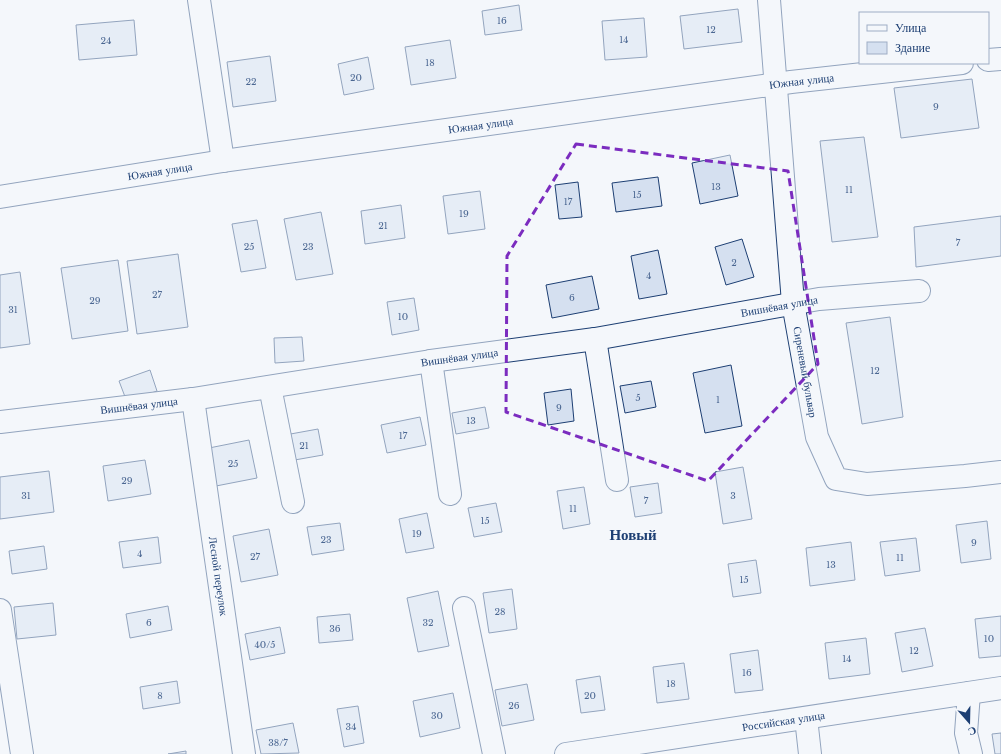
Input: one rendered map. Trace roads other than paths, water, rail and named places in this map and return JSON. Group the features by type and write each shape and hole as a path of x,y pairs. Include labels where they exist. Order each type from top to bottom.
{"street":[{"path":"199,0 224,161"},
{"name":"Сиреневый бульвар","path":"769,0 793,303 817,437 836,479 867,484 1001,472"},
{"path":"989,60 1001,59"},
{"name":"Южная улица","path":"0,197 224,161 776,84 953,64"},
{"name":"Вишнёвая улица","path":"0,422 193,399 431,361 595,340 819,299 919,291"},
{"path":"595,340 617,480"},
{"path":"431,361 450,494"},
{"path":"270,387 293,502"},
{"name":"Лесной переулок","path":"193,399 244,754"},
{"path":"464,608 494,754"},
{"path":"0,610 22,754"},
{"name":"Российская улица","path":"566,754 1001,688"},
{"path":"970,693 966,733 971,754"},
{"path":"806,718 810,754"}],"district":[{"name":"Новый","path":"633,534"}]}
